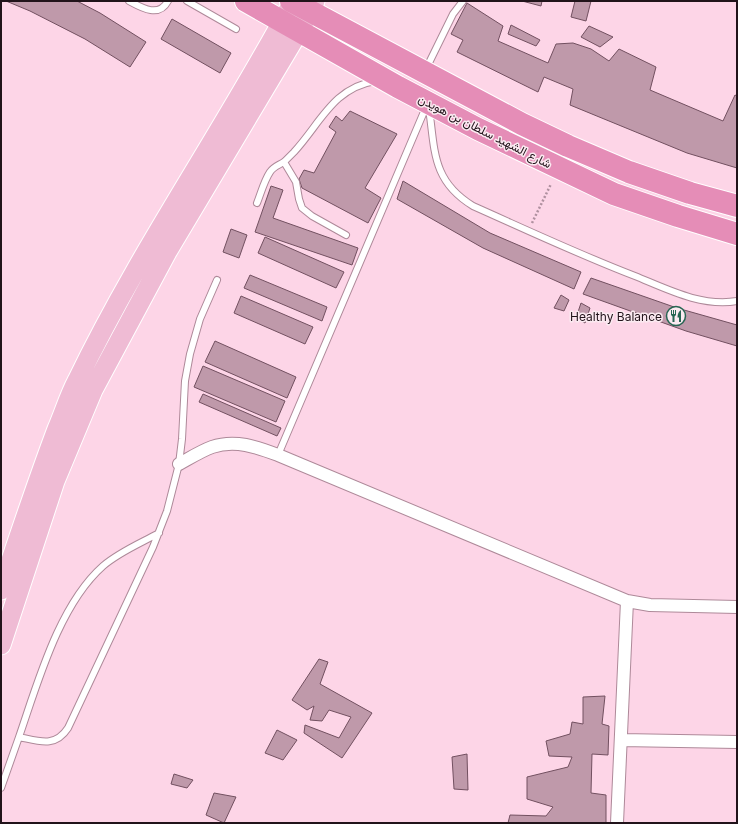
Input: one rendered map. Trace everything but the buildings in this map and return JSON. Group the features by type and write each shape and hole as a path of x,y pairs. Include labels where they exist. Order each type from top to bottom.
{"highway":[{"name":"شارع الشهيد سلطان بن هويدن","path":"246,1 428,103 478,129 614,194 737,234"},
{"name":"شارع الشهيد سلطان بن هويدن","path":"300,3 522,124 629,172 690,193 737,206"}],"main road":[{"path":"1,645 55,481 93,390 291,26 300,3"},
{"path":"1,590 39,475 76,382 112,311 262,58 291,26"}],"street":[{"path":"179,464 212,447 226,444 241,444 255,447 278,455 627,601 650,605 737,607"},
{"path":"617,823 627,601"},
{"path":"621,740 737,742"}],"lane":[{"path":"129,1 144,9 156,11 165,7 168,1"},
{"path":"187,1 236,28"},
{"path":"425,72 453,14 463,1"},
{"path":"257,203 269,174 275,166 284,162 302,143 332,103 341,95 360,85 384,79"},
{"path":"428,103 436,158 446,182 463,200 473,206 585,257 690,298 710,302 737,302"},
{"path":"278,455 428,103"},
{"path":"284,162 296,182 302,208 312,216 346,235"},
{"path":"19,737 44,742 52,741 59,738 68,728 159,534 172,493 179,464 185,381 190,354 195,334 217,280"},
{"path":"1,788 43,666 78,594 90,578 105,564 121,553 159,534"}],"path":[{"path":"528,231 558,167"}],"place":[{"name":"Healthy Balance","path":"676,316"}]}
